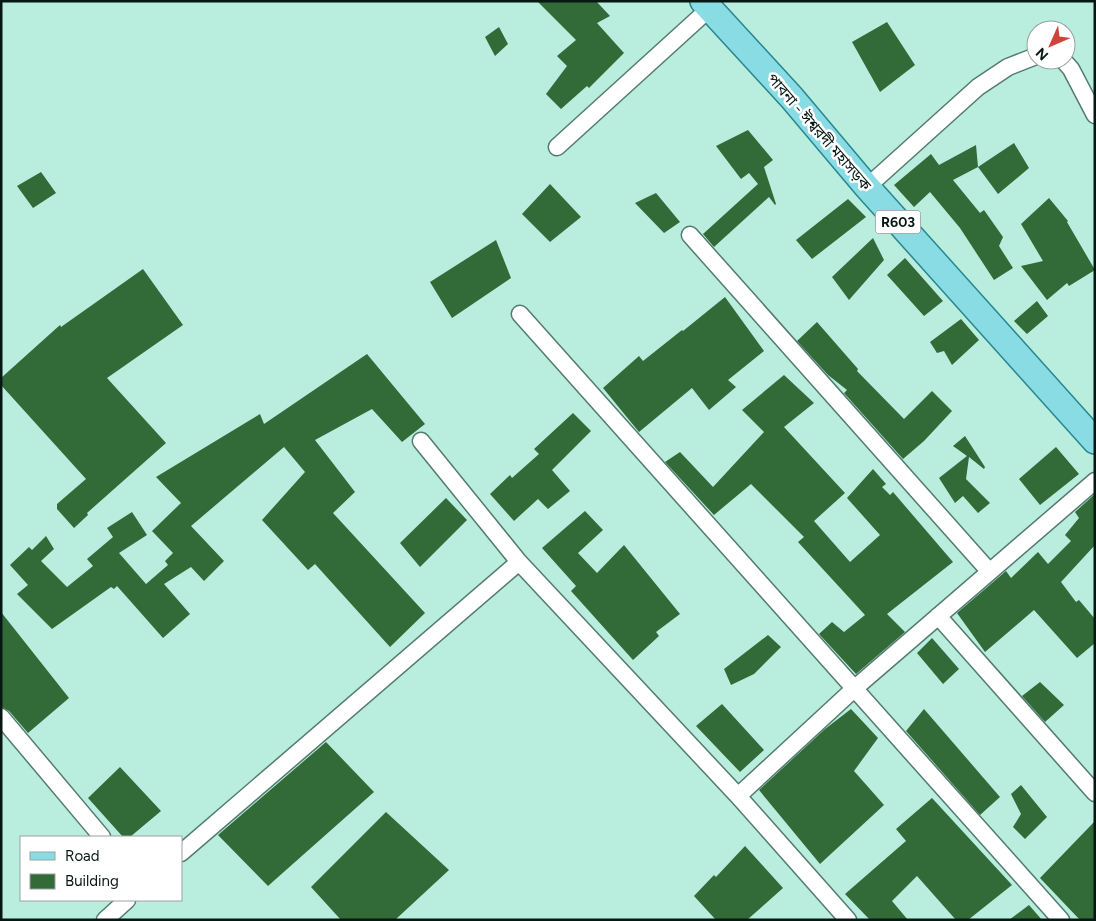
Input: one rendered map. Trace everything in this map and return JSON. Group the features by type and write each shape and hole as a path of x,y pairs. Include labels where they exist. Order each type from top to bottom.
{"main road":[{"name":"পাবনা - ঈশ্বরদী মহাসড়ক","path":"707,5 792,98 866,188 1095,442"}],"street":[{"path":"556,147 707,5"},
{"path":"866,188 978,87 1008,67 1026,60"},
{"path":"1072,70 1095,115"},
{"path":"690,235 989,571"},
{"path":"520,314 1061,920"},
{"path":"421,441 519,562 738,796 848,920"},
{"path":"738,796 855,688 1095,481"},
{"path":"182,852 519,562"},
{"path":"938,616 1095,793"},
{"path":"1,717 101,836"},
{"path":"105,920 126,901"}],"shaded area":[{"path":"1,1 1095,1 1095,920 1,920"}],"building":[{"path":"537,1 596,1 610,16 597,23 624,53 589,88 587,86 561,109 546,94 567,66 557,56 576,40"},
{"path":"887,22 915,65 880,92 852,42"},
{"path":"499,27 508,44 495,56 485,37"},
{"path":"748,130 773,160 764,167 776,204 769,197 714,247 703,234 758,184 749,173 741,179 716,146"},
{"path":"1014,143 1029,168 998,194 978,167"},
{"path":"976,145 978,167 953,180 980,213 984,210 1003,237 999,246 1013,268 994,280 960,228 930,192 914,207 894,185 931,154 939,165"},
{"path":"41,172 56,193 33,208 17,186"},
{"path":"550,184 581,217 550,242 522,214"},
{"path":"656,193 680,222 664,233 635,203"},
{"path":"1049,198 1068,221 1095,270 1069,286 1067,283 1047,300 1021,266 1043,261 1021,224"},
{"path":"848,199 866,217 812,259 796,240"},
{"path":"873,238 884,260 849,300 832,277"},
{"path":"496,240 511,278 452,318 430,282"},
{"path":"905,258 943,301 924,316 887,275"},
{"path":"143,269 183,325 107,378 166,443 87,513 88,515 74,528 57,509 57,504 86,479 1,385 1,378 60,325 61,327"},
{"path":"725,297 764,351 728,380 736,387 709,410 692,388 639,432 603,388 639,356 643,361"},
{"path":"1037,301 1048,316 1027,334 1014,321"},
{"path":"961,319 979,340 952,365 944,351 937,353 930,342"},
{"path":"817,322 858,369 857,371 904,419 932,391 952,411 924,441 903,459 844,393 847,390 828,375 797,341"},
{"path":"367,354 425,424 402,442 372,409 315,440 355,492 333,513 425,613 390,647 315,564 308,570 262,520 305,472 284,447 191,526 224,561 204,581 191,567 164,584 190,614 163,638 117,586 114,589 111,587 52,629 17,594 28,585 10,565 29,547 32,550 46,536 54,549 41,561 67,587 93,566 87,559 113,537 107,528 132,512 147,535 119,553 146,584 168,565 165,561 173,553 152,531 181,503 156,477 260,414 264,424"},
{"path":"784,375 814,403 784,427 845,493 814,521 850,562 880,535 847,498 873,469 886,484 882,487 890,495 893,492 953,562 887,614 905,632 856,674 819,634 832,622 844,632 865,615 798,542 804,537 751,484 714,515 665,462 680,452 713,487 764,432 742,410"},
{"path":"573,413 591,431 552,470 570,491 548,509 538,499 514,521 490,494 510,475 512,478 539,454 534,449"},
{"path":"965,436 985,467 984,469 969,457 966,479 990,503 978,513 963,496 955,503 939,478 967,456 953,446"},
{"path":"1056,447 1079,474 1040,505 1019,479"},
{"path":"1095,494 1095,545 1061,582 1076,602 1079,600 1095,619 1095,643 1077,658 1034,610 985,652 957,613 1006,571 1011,578 1038,552 1048,564 1071,541 1065,535 1079,518 1075,512"},
{"path":"446,498 467,520 420,567 400,543"},
{"path":"585,511 603,530 578,553 597,573 624,545 680,614 656,632 659,636 633,660 571,591 576,586 542,548"},
{"path":"1,612 69,698 28,733 9,711 1,707"},
{"path":"768,635 781,647 754,674 731,685 724,669"},
{"path":"932,638 959,669 943,684 917,653"},
{"path":"1040,682 1064,705 1045,722 1022,696"},
{"path":"722,704 764,750 740,772 696,726"},
{"path":"851,709 878,738 854,771 884,805 820,864 759,790 825,729"},
{"path":"924,709 1000,797 980,815 906,731"},
{"path":"326,742 374,792 268,886 218,835"},
{"path":"120,767 161,811 131,836 122,836 88,798"},
{"path":"1021,785 1047,817 1025,839 1013,827 1021,814 1011,794"},
{"path":"932,798 1012,885 968,920 956,920 917,876 892,901 908,920 870,920 845,894 906,841 896,829"},
{"path":"386,812 449,870 395,920 341,920 311,887"},
{"path":"1095,821 1095,920 1080,920 1040,878"},
{"path":"745,846 783,888 747,920 716,920 694,896 714,875 716,877"},
{"path":"1029,905 1042,920 1009,920"}]}
